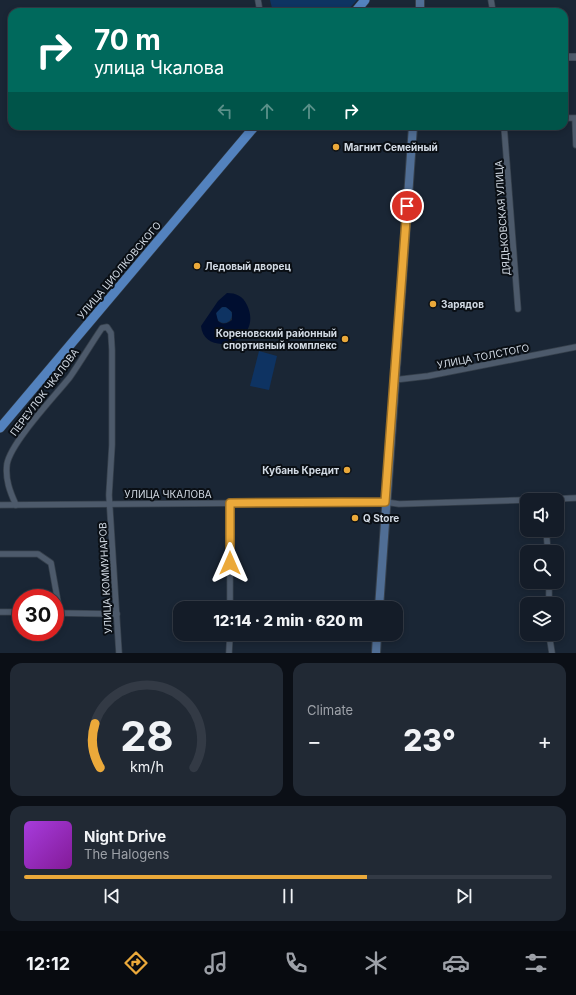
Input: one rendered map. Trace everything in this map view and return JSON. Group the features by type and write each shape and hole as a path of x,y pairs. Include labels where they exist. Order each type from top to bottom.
{"main road":[{"path":"358,8 365,0"},
{"name":"УЛИЦА ЦИОЛКОВСКОГО","path":"0,428 253,130"},
{"path":"379,601 385,502 413,130"},
{"path":"376,653 377,641"}],"street":[{"path":"568,118 575,118 576,145"},
{"name":"ДЯДЬКОВСКАЯ УЛИЦА","path":"504,130 518,308"},
{"name":"ПЕРЕУЛОК ЧКАЛОВА","path":"16,505 9,491 7,478 7,463 15,446 71,375 102,328 107,327 111,333 112,350 110,503"},
{"name":"УЛИЦА ТОЛСТОГО","path":"394,380 428,376 576,347"},
{"path":"564,499 576,498"},
{"name":"УЛИЦА ЧКАЛОВА","path":"0,505 385,502 399,504 520,500"},
{"name":"УЛИЦА КОММУНАРОВ","path":"110,503 118,653"},
{"path":"230,503 230,601"},
{"path":"0,554 38,554 51,563 54,589"},
{"path":"0,612 12,612"},
{"path":"64,613 116,614"},
{"path":"229,653 230,641"},
{"path":"550,641 552,653"}],"shaded area":[{"path":"270,0 357,0 350,8 272,8"},
{"path":"227,293 230,293 241,297 247,305 250,318 248,329 241,337 232,342 222,344 212,342 205,336 201,326 218,301","holes":["222,307 226,307 232,312 232,320 227,323 223,323 218,321 216,313"]},
{"path":"221,307 227,307 232,312 230,321 227,323 221,323 216,318 216,312"},
{"path":"259,351 277,356 269,390 250,386"}],"place":[{"name":"Магнит Семейный","path":"336,147"},
{"name":"Ледовый дворец","path":"197,266"},
{"name":"Зарядов","path":"433,304"},
{"name":"Кореновский районный спортивный комплекс","path":"345,339"},
{"name":"Кубань Кредит","path":"347,470"},
{"name":"Q Store","path":"355,518"}],"route":[{"path":"230,563 230,503 385,502 407,206"}]}
